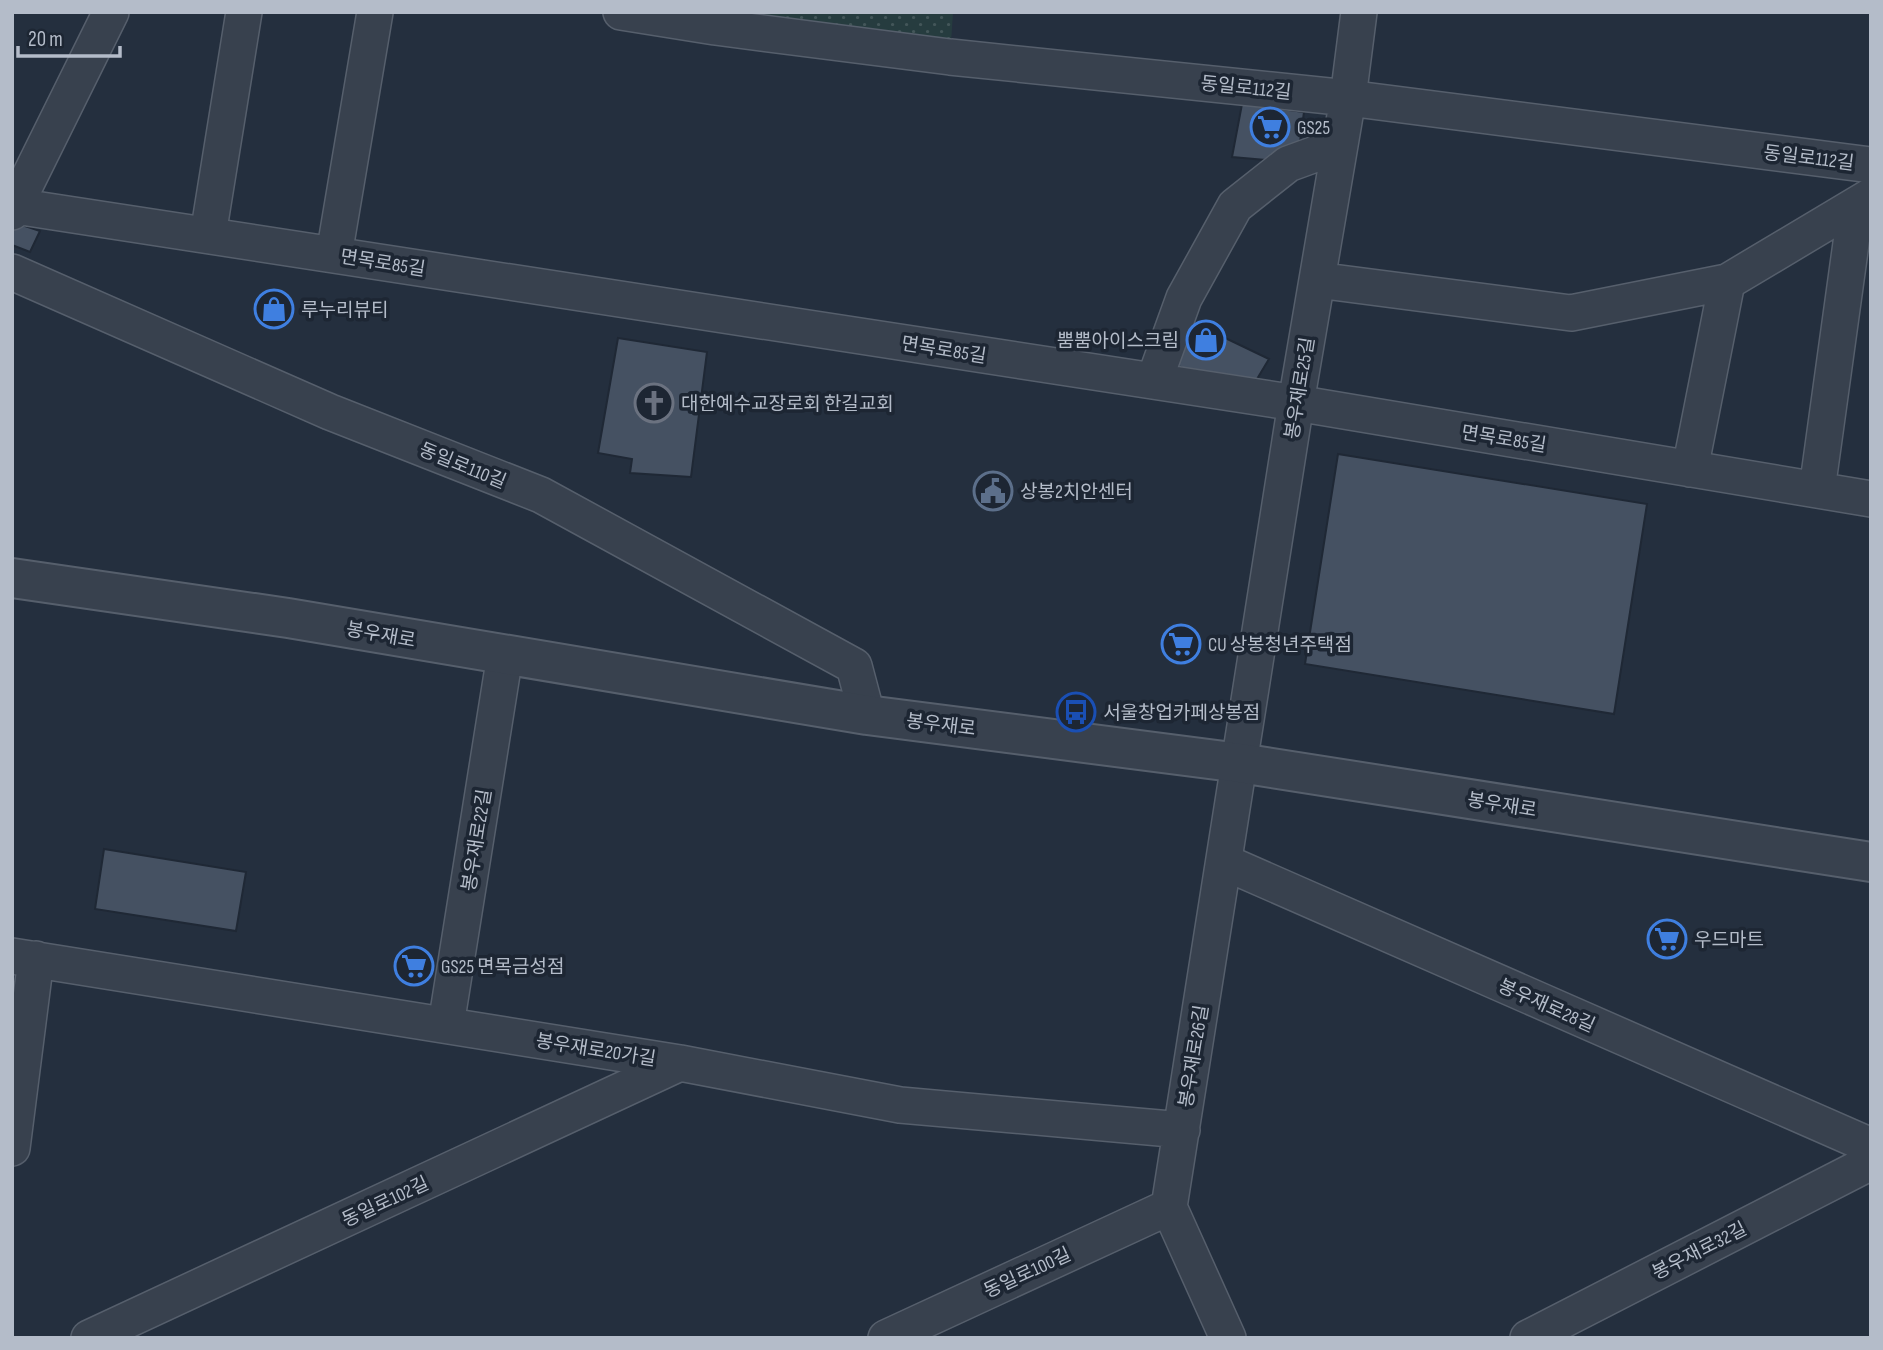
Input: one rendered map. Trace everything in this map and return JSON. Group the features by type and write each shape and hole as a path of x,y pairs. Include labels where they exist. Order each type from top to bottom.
{"street":[{"path":"14,209 111,12"},
{"path":"208,235 244,12"},
{"path":"334,255 375,12"},
{"name":"동일로112길","path":"621,12 715,27 950,57 1348,98 1871,165"},
{"name":"봉우재로25길","path":"1240,763 1296,403 1348,98 1359,12"},
{"path":"1154,381 1184,298 1235,206 1287,164 1340,145"},
{"path":"1317,281 1571,313 1727,282 1863,201"},
{"path":"1818,490 1863,201"},
{"name":"면목로85길","path":"14,209 208,235 1296,403 1871,499"},
{"name":"동일로110길","path":"12,272 330,412 541,495 854,666 867,715"},
{"path":"1690,469 1727,282"},
{"name":"봉우재로","path":"12,578 288,618 867,715 1240,763 1871,862"},
{"name":"봉우재로22길","path":"446,1025 505,655"},
{"name":"봉우재로26길","path":"1169,1207 1240,763"},
{"name":"봉우재로28길","path":"1224,862 1871,1146"},
{"path":"12,1148 24,957"},
{"name":"봉우재로20가길","path":"24,957 680,1063 900,1105 1182,1130"},
{"name":"동일로102길","path":"89,1338 680,1063"},
{"name":"봉우재로32길","path":"1528,1338 1871,1162"},
{"path":"1169,1207 1228,1338"},
{"name":"동일로100길","path":"886,1338 1169,1207"}],"green space":[{"path":"717,12 953,12 950,57"}],"building":[{"name":"GS25","path":"1242,104 1304,112 1300,142 1266,160 1232,157"},
{"path":"22,225 40,231 30,252 12,245 12,228"},
{"name":"뿜뿜아이스크림","path":"1192,322 1269,359 1251,389 1227,390 1170,362"},
{"name":"대한예수교장로회 한길교회","path":"618,338 707,352 691,477 630,473 632,459 598,453"},
{"path":"1338,454 1647,504 1614,714 1305,664"},
{"path":"104,849 246,872 236,931 95,909"}],"place":[{"name":"GS25","path":"1270,127"},
{"name":"루누리뷰티","path":"274,309"},
{"name":"뿜뿜아이스크림","path":"1206,340"},
{"name":"대한예수교장로회 한길교회","path":"654,403"},
{"name":"상봉2치안센터","path":"993,491"},
{"name":"CU 상봉청년주택점","path":"1181,644"},
{"name":"서울창업카페상봉점","path":"1076,712"},
{"name":"우드마트","path":"1667,939"},
{"name":"GS25 면목금성점","path":"414,966"}]}
